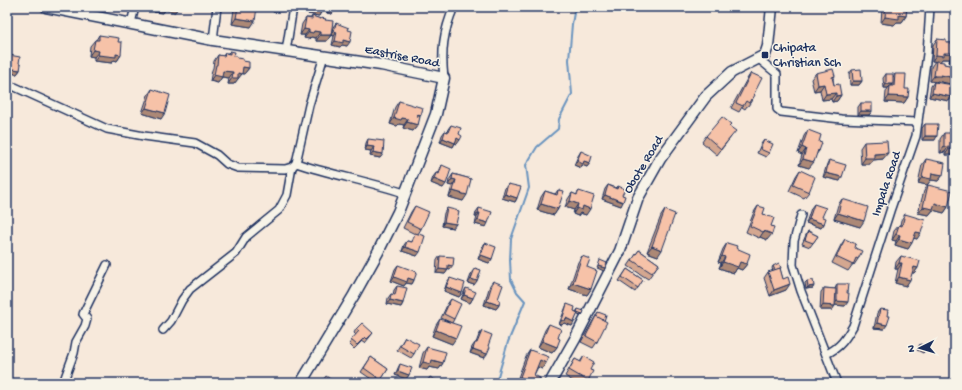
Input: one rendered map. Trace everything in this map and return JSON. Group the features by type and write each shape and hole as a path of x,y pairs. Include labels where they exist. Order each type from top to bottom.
{"street":[{"name":"Eastrise Road","path":"50,7 213,40 381,65 444,78 436,114 404,193 398,212 354,295 301,383"},
{"path":"131,23 135,7"},
{"path":"213,40 217,7"},
{"path":"286,51 293,7"},
{"path":"444,78 442,48 449,18 454,7"},
{"path":"772,7 768,46 765,55 759,59 777,74 777,109 781,112 840,120 918,122"},
{"name":"Impala Road","path":"826,354 835,350 843,342 853,326 916,136 927,54 930,7"},
{"path":"163,330 171,321 182,300 190,289 236,253 246,237 279,210 287,195 309,105 324,56"},
{"name":"Obote Road","path":"550,383 575,339 620,251 638,198 660,159 706,96 732,72 759,59"},
{"path":"15,87 107,129 195,143 217,155 227,164 238,168 284,169 294,165 377,184 404,193"},
{"path":"801,215 794,241 793,265 801,291 837,383"},
{"path":"64,383 76,342 85,326 87,319 83,314 107,265"}],"building":[{"path":"166,7 166,9 157,8"},
{"path":"238,7 257,7 255,21 236,18"},
{"path":"312,7 322,7 321,12 311,10"},
{"path":"330,7 335,7 335,10 330,9"},
{"path":"886,7 907,7 906,16 899,15 899,19 885,17"},
{"path":"312,16 333,21 331,35 320,35 320,32 314,31 313,33 304,29 306,18 312,19"},
{"path":"336,23 349,28 348,30 352,31 350,42 343,40 343,43 335,41 337,32 334,31"},
{"path":"99,35 119,38 118,42 122,42 121,55 116,54 116,57 98,55 99,51 93,50 95,40 99,40"},
{"path":"937,39 946,40 946,43 955,43 955,56 954,53 944,53 944,56 936,55"},
{"path":"230,51 235,52 234,56 237,56 237,58 249,62 249,68 243,67 242,74 238,73 238,78 232,78 233,72 223,71 222,77 214,75 218,55 224,56 225,53 230,54"},
{"path":"9,55 20,57 20,70 7,68"},
{"path":"936,61 954,66 955,63 955,78 941,75 934,76"},
{"path":"833,69 835,76 832,77 834,85 839,84 841,95 836,96 836,93 826,94 824,84 818,85 816,73"},
{"path":"861,69 862,81 853,81 852,70"},
{"path":"751,73 762,78 752,100 751,99 749,103 746,101 743,106 736,103"},
{"path":"886,74 893,74 893,84 886,84"},
{"path":"895,74 906,74 905,89 909,89 908,97 889,96 890,86 894,86"},
{"path":"934,82 954,85 952,97 932,93"},
{"path":"152,89 170,95 165,113 146,108"},
{"path":"399,101 423,108 421,115 417,114 417,116 420,117 418,125 407,122 408,119 402,118 401,120 394,118"},
{"path":"861,103 872,103 872,111 861,111"},
{"path":"722,117 731,124 729,126 736,131 721,149 706,136"},
{"path":"925,124 938,124 937,136 925,136"},
{"path":"451,125 461,128 459,134 462,136 460,140 457,138 455,143 443,138 445,131 448,132"},
{"path":"808,130 821,135 819,142 822,143 814,162 803,159 806,149 802,147"},
{"path":"944,133 955,133 955,149 949,149 949,146 944,147"},
{"path":"368,139 384,141 383,154 373,152 374,147 367,146"},
{"path":"764,140 773,144 769,153 760,149"},
{"path":"887,141 888,153 874,154 874,158 865,158 864,142"},
{"path":"581,151 592,156 590,163 584,161 583,164 577,161"},
{"path":"926,159 945,163 943,175 932,173 931,179 922,177"},
{"path":"829,160 846,165 842,177 826,173"},
{"path":"442,165 451,169 446,184 434,179 436,173 439,174"},
{"path":"800,170 815,177 809,192 793,185"},
{"path":"453,174 471,179 467,195 453,191 456,180 452,179"},
{"path":"508,184 521,187 517,198 505,194"},
{"path":"608,185 617,189 618,186 625,189 622,195 625,196 623,202 605,195"},
{"path":"928,185 952,191 948,207 935,203 933,209 923,207"},
{"path":"558,190 564,191 558,209 541,204 545,191 557,195"},
{"path":"579,191 594,196 590,209 583,206 582,210 577,208 578,204 570,201 572,193 577,195"},
{"path":"842,199 868,207 864,221 838,213"},
{"path":"814,204 826,208 822,217 826,218 824,224 809,219"},
{"path":"415,206 429,212 421,229 407,222"},
{"path":"758,206 765,208 763,214 774,218 771,226 774,227 772,234 750,226"},
{"path":"447,208 459,211 456,224 444,222"},
{"path":"479,208 492,212 488,223 478,220 480,213 478,213"},
{"path":"665,210 675,214 662,250 652,246"},
{"path":"905,214 925,220 921,233 916,232 912,243 899,239 900,235 896,234 899,225 902,226"},
{"path":"808,231 818,236 813,243 805,240"},
{"path":"415,233 425,236 420,252 405,247 407,241 412,242"},
{"path":"845,239 856,244 855,248 862,251 858,259 856,258 853,265 836,257"},
{"path":"485,243 496,247 492,259 481,255"},
{"path":"727,243 737,246 736,248 750,254 747,264 740,262 738,267 723,262 725,257 722,256"},
{"path":"639,250 659,264 652,273 632,260"},
{"path":"440,256 454,257 453,266 448,265 448,270 439,269"},
{"path":"582,256 590,259 587,267 597,271 591,289 573,283"},
{"path":"901,256 920,261 918,268 914,267 910,280 899,277 902,263 899,263"},
{"path":"600,260 607,263 605,268 598,266"},
{"path":"779,263 781,268 775,270 773,266"},
{"path":"398,265 417,272 414,280 408,278 407,282 394,277"},
{"path":"475,268 481,270 477,281 471,279"},
{"path":"780,268 783,279 788,277 790,284 774,290 768,272"},
{"path":"627,269 643,280 638,288 622,277"},
{"path":"450,278 465,283 462,293 446,287"},
{"path":"813,280 814,286 808,287 807,281"},
{"path":"493,281 503,285 498,299 500,300 499,305 487,301"},
{"path":"837,284 848,284 848,302 837,301"},
{"path":"397,286 407,288 403,303 390,300 391,294 395,295"},
{"path":"466,288 476,292 473,298 464,295"},
{"path":"824,288 836,289 835,306 823,305"},
{"path":"451,299 461,304 454,319 444,314"},
{"path":"567,304 575,307 574,311 578,313 574,322 566,318 565,321 562,320"},
{"path":"578,309 584,311 583,314 577,312"},
{"path":"880,309 888,310 887,316 890,316 887,325 877,323"},
{"path":"598,312 606,315 604,321 596,316"},
{"path":"596,316 607,322 597,342 586,336"},
{"path":"440,319 461,326 456,338 436,330"},
{"path":"362,323 373,333 367,339 365,337 357,345 351,340 359,331 356,329"},
{"path":"549,324 561,329 557,347 542,341"},
{"path":"482,331 492,335 487,354 473,349"},
{"path":"405,337 419,344 414,354 400,346"},
{"path":"920,344 926,346 925,351 918,348"},
{"path":"427,347 446,352 443,363 432,360 431,364 423,362"},
{"path":"530,350 549,357 546,363 540,360 534,375 540,378 538,383 534,383 520,377"},
{"path":"584,356 594,362 590,370 593,371 588,381 569,370 575,359 581,362"},
{"path":"371,357 388,369 381,380 364,368"},
{"path":"400,364 412,368 409,375 398,371"},
{"path":"326,376 333,381 332,383 321,383"},
{"path":"430,377 439,382 426,383"},
{"path":"352,378 358,383 348,383"}],"waterway":[{"path":"496,383 508,342 525,301 517,292 511,280 510,260 511,239 529,188 526,165 537,147 558,129 559,119 572,94 569,60 575,7"}],"place":[{"name":"Chipata Christian Sch","path":"765,55"}]}
